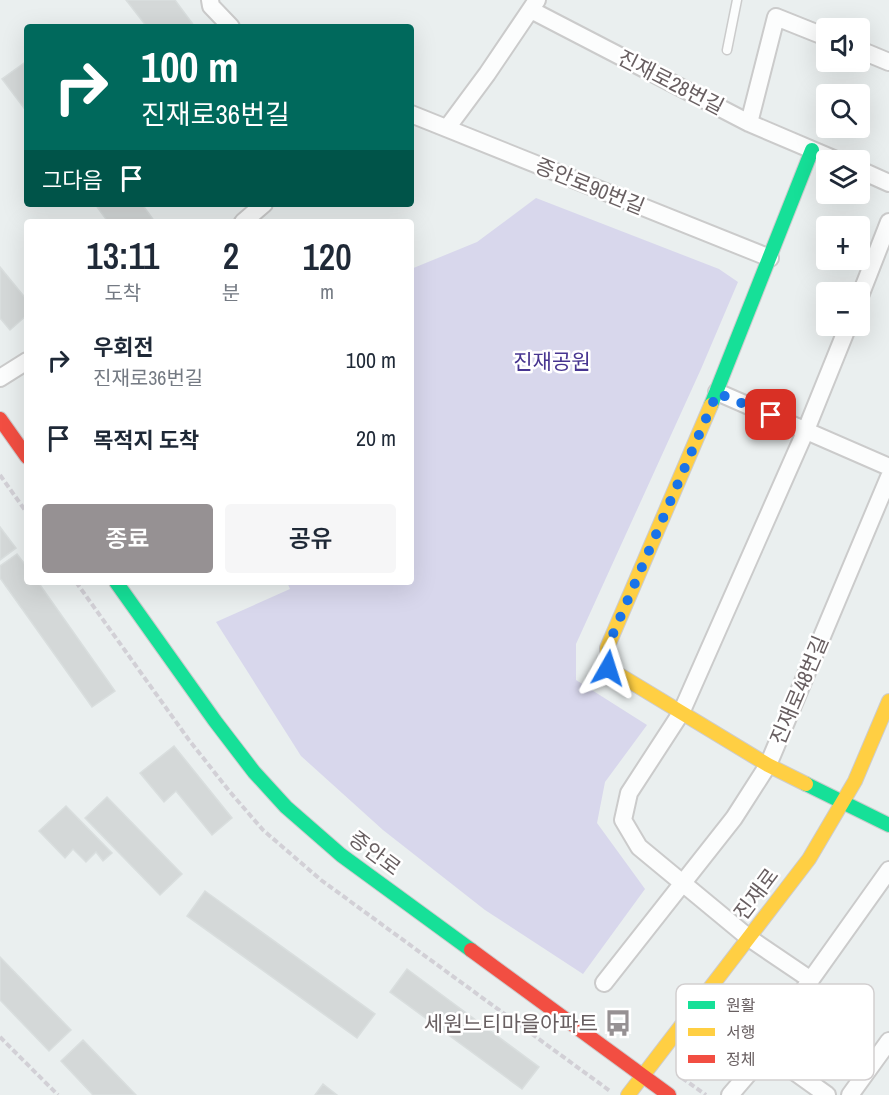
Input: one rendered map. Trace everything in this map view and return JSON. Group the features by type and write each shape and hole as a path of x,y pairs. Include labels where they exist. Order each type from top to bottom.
{"street":[{"path":"210,0 211,6 228,24"},
{"path":"447,128 534,5"},
{"name":"진재로28번길","path":"534,5 749,123 816,152"},
{"path":"749,123 776,17 816,33"},
{"path":"870,54 889,62"},
{"name":"증안로90번길","path":"414,115 770,258"},
{"path":"812,150 717,393 889,467"},
{"path":"870,174 889,183"},
{"path":"246,219 260,207"},
{"path":"865,282 889,222"},
{"path":"811,980 749,938 639,847 623,820 629,793 681,713 806,430 844,336"},
{"path":"0,378 24,363"},
{"name":"진재로48번길","path":"717,393 607,648 608,668 768,765 889,825"},
{"path":"0,419 24,453"},
{"name":"진재로48번길","path":"604,982 734,818 768,765 889,477"},
{"name":"증안로","path":"118,585 254,772 286,807 341,855 669,1095"},
{"name":"진재로","path":"714,984 809,859 855,781 889,701"},
{"path":"808,984 889,870"},
{"name":"진재로","path":"628,1095 676,1033"},
{"path":"874,1062 889,1041"},
{"path":"730,1095 743,1080"},
{"path":"805,1080 826,1095"},
{"path":"850,1095 861,1080"}],"lane":[{"path":"727,50 737,0"}],"path":[{"path":"0,475 24,509"},
{"path":"0,1037 58,1095"},
{"path":"685,1080 706,1095"}],"green space":[{"name":"진재공원","path":"536,198 719,269 738,282 576,644 576,680 647,725 605,782 597,823 645,889 583,974 485,910 383,830 301,756 216,622 290,589 288,585 414,585 414,268 477,242"}],"building":[{"path":"126,0 175,0 193,24 145,24"},
{"path":"24,63 24,108 2,79"},
{"path":"97,207 144,207 153,219 106,219"},
{"path":"0,267 24,296 24,318 10,330 0,318"},
{"path":"0,527 16,548 0,560"},
{"path":"17,554 24,563 24,585 40,585 115,691 92,707 0,578 0,566"},
{"path":"174,746 232,818 212,835 176,791 164,802 140,773"},
{"path":"107,797 182,874 160,895 85,818"},
{"path":"66,806 112,853 103,861 96,852 86,862 73,849 65,858 39,831"},
{"path":"205,891 375,1014 357,1038 187,916"},
{"path":"0,957 71,1030 49,1051 0,1000"},
{"path":"407,969 539,1067 522,1089 390,992"},
{"path":"83,1040 136,1095 93,1095 61,1061"},
{"path":"323,1084 337,1095 315,1095"}],"traffic: fast":[{"path":"711,405 812,150"},
{"path":"118,585 215,721 254,772 286,807 341,855 471,950"},
{"path":"806,784 889,825"}],"traffic: slow":[{"path":"711,405 607,648 608,668 768,765 806,784"},
{"path":"713,984 809,859 855,781 889,701"},
{"path":"628,1095 676,1032"}],"traffic: jam":[{"path":"0,419 24,453"},
{"path":"471,950 669,1095"}],"place":[{"name":"세원느티마을아파트","path":"618,1023"}],"route":[{"path":"608,668 607,648 717,393 771,415"}]}
